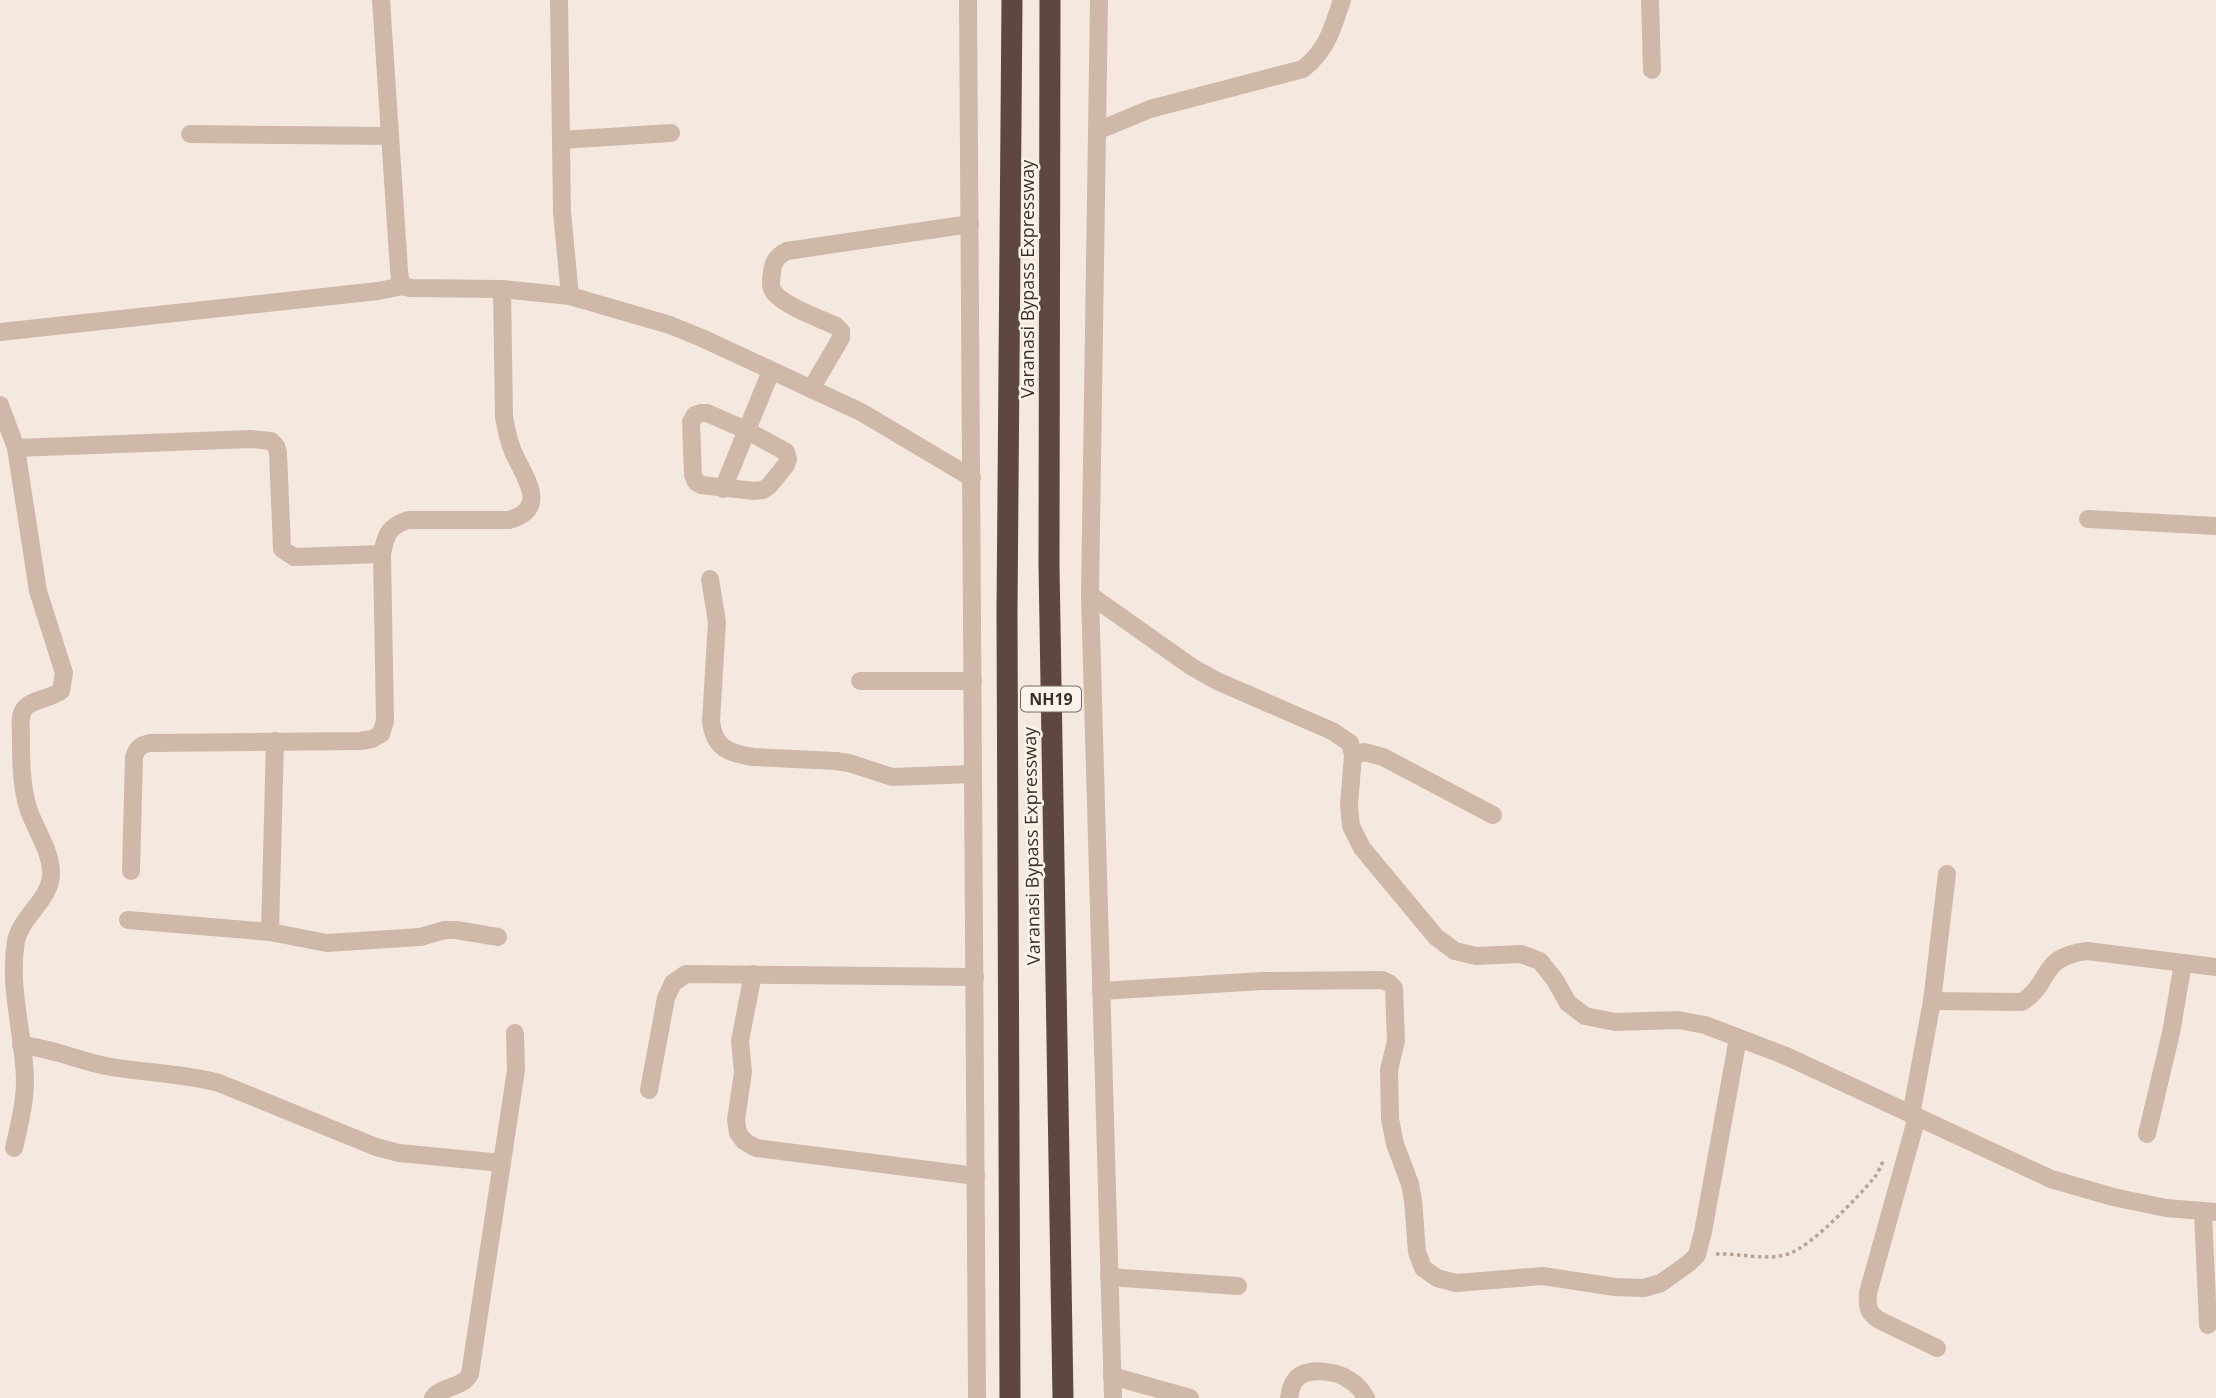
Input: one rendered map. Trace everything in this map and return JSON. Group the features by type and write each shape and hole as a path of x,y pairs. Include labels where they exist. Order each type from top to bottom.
{"highway":[{"name":"Varanasi Bypass Expressway","path":"1010,1398 1007,612 1012,0"},
{"name":"Varanasi Bypass Expressway","path":"1050,0 1049,565 1063,1398"}],"street":[{"path":"381,0 400,279 403,286"},
{"path":"559,0 562,212 570,296"},
{"path":"968,0 977,1398"},
{"path":"1099,0 1090,595 1113,1398"},
{"path":"1097,131 1150,109 1303,69 1317,58 1328,39 1342,0"},
{"path":"1650,0 1652,70"},
{"path":"561,140 671,133"},
{"path":"190,134 390,136"},
{"path":"811,389 841,338 841,331 836,326 785,302 774,293 771,286 772,267 777,256 787,251 970,224"},
{"path":"0,332 378,291 403,286 502,289 570,296 670,325 704,339 861,412 972,478"},
{"path":"131,871 134,757 141,745 360,741 382,734 385,722 382,554 386,536 395,525 408,520 509,520 522,516 529,508 532,491 513,452 504,417 502,289"},
{"path":"723,489 771,370"},
{"path":"0,405 16,448 38,591 64,673 61,691 27,706 21,718 24,792 52,872 49,885 21,926 16,942 14,983 25,1080 14,1148"},
{"path":"707,413 746,430 786,452 786,465 769,486 754,491 723,489 696,482 693,475 691,422 695,415 707,413"},
{"path":"16,448 251,439 271,441 278,453 282,549 294,557 382,554"},
{"path":"2088,519 2216,526"},
{"path":"710,579 717,622 711,721 716,741 723,748 753,757 849,763 892,777 973,774"},
{"path":"1090,595 1192,667 1217,681 1341,735 1350,743 1353,755 1349,805 1352,826 1362,848 1436,936 1455,951 1476,957 1521,954 1540,961 1555,979 1569,1003 1585,1016 1615,1022 1678,1020 1705,1025 1786,1056 2051,1179 2113,1197 2166,1208 2210,1212 2208,1325"},
{"path":"860,681 973,681"},
{"path":"270,932 275,741"},
{"path":"1353,755 1364,752 1383,757 1493,815"},
{"path":"1937,1348 1879,1320 1871,1315 1867,1306 1868,1293 1914,1116 1932,1002 1947,874"},
{"path":"128,919 270,932 339,943 420,937 445,930 498,937"},
{"path":"1932,1002 2022,1002 2032,996 2052,965 2070,953 2087,951 2216,967"},
{"path":"2147,1134 2171,1033 2183,963"},
{"path":"649,1090 666,998 673,983 686,974 975,977"},
{"path":"753,974 740,1041 743,1072 736,1120 738,1133 744,1141 756,1149 976,1175"},
{"path":"1101,991 1262,981 1382,980 1389,983 1394,988 1396,1041 1388,1080 1391,1130 1413,1200 1419,1261 1423,1268 1447,1282 1465,1283 1543,1276 1615,1287 1644,1288 1661,1283 1689,1263 1697,1255 1703,1232 1738,1038"},
{"path":"433,1398 436,1393 467,1381 470,1374 516,1070 515,1032"},
{"path":"21,1045 51,1049 102,1065 201,1078 219,1083 376,1147 399,1153 502,1163"},
{"path":"1109,1277 1238,1286"},
{"path":"1289,1398 1293,1382 1300,1376 1320,1372 1340,1375 1350,1380 1360,1388 1366,1398"},
{"path":"1112,1376 1190,1398"}],"path":[{"path":"1697,1255 1787,1255 1800,1248 1844,1210 1872,1180 1886,1155"}]}
